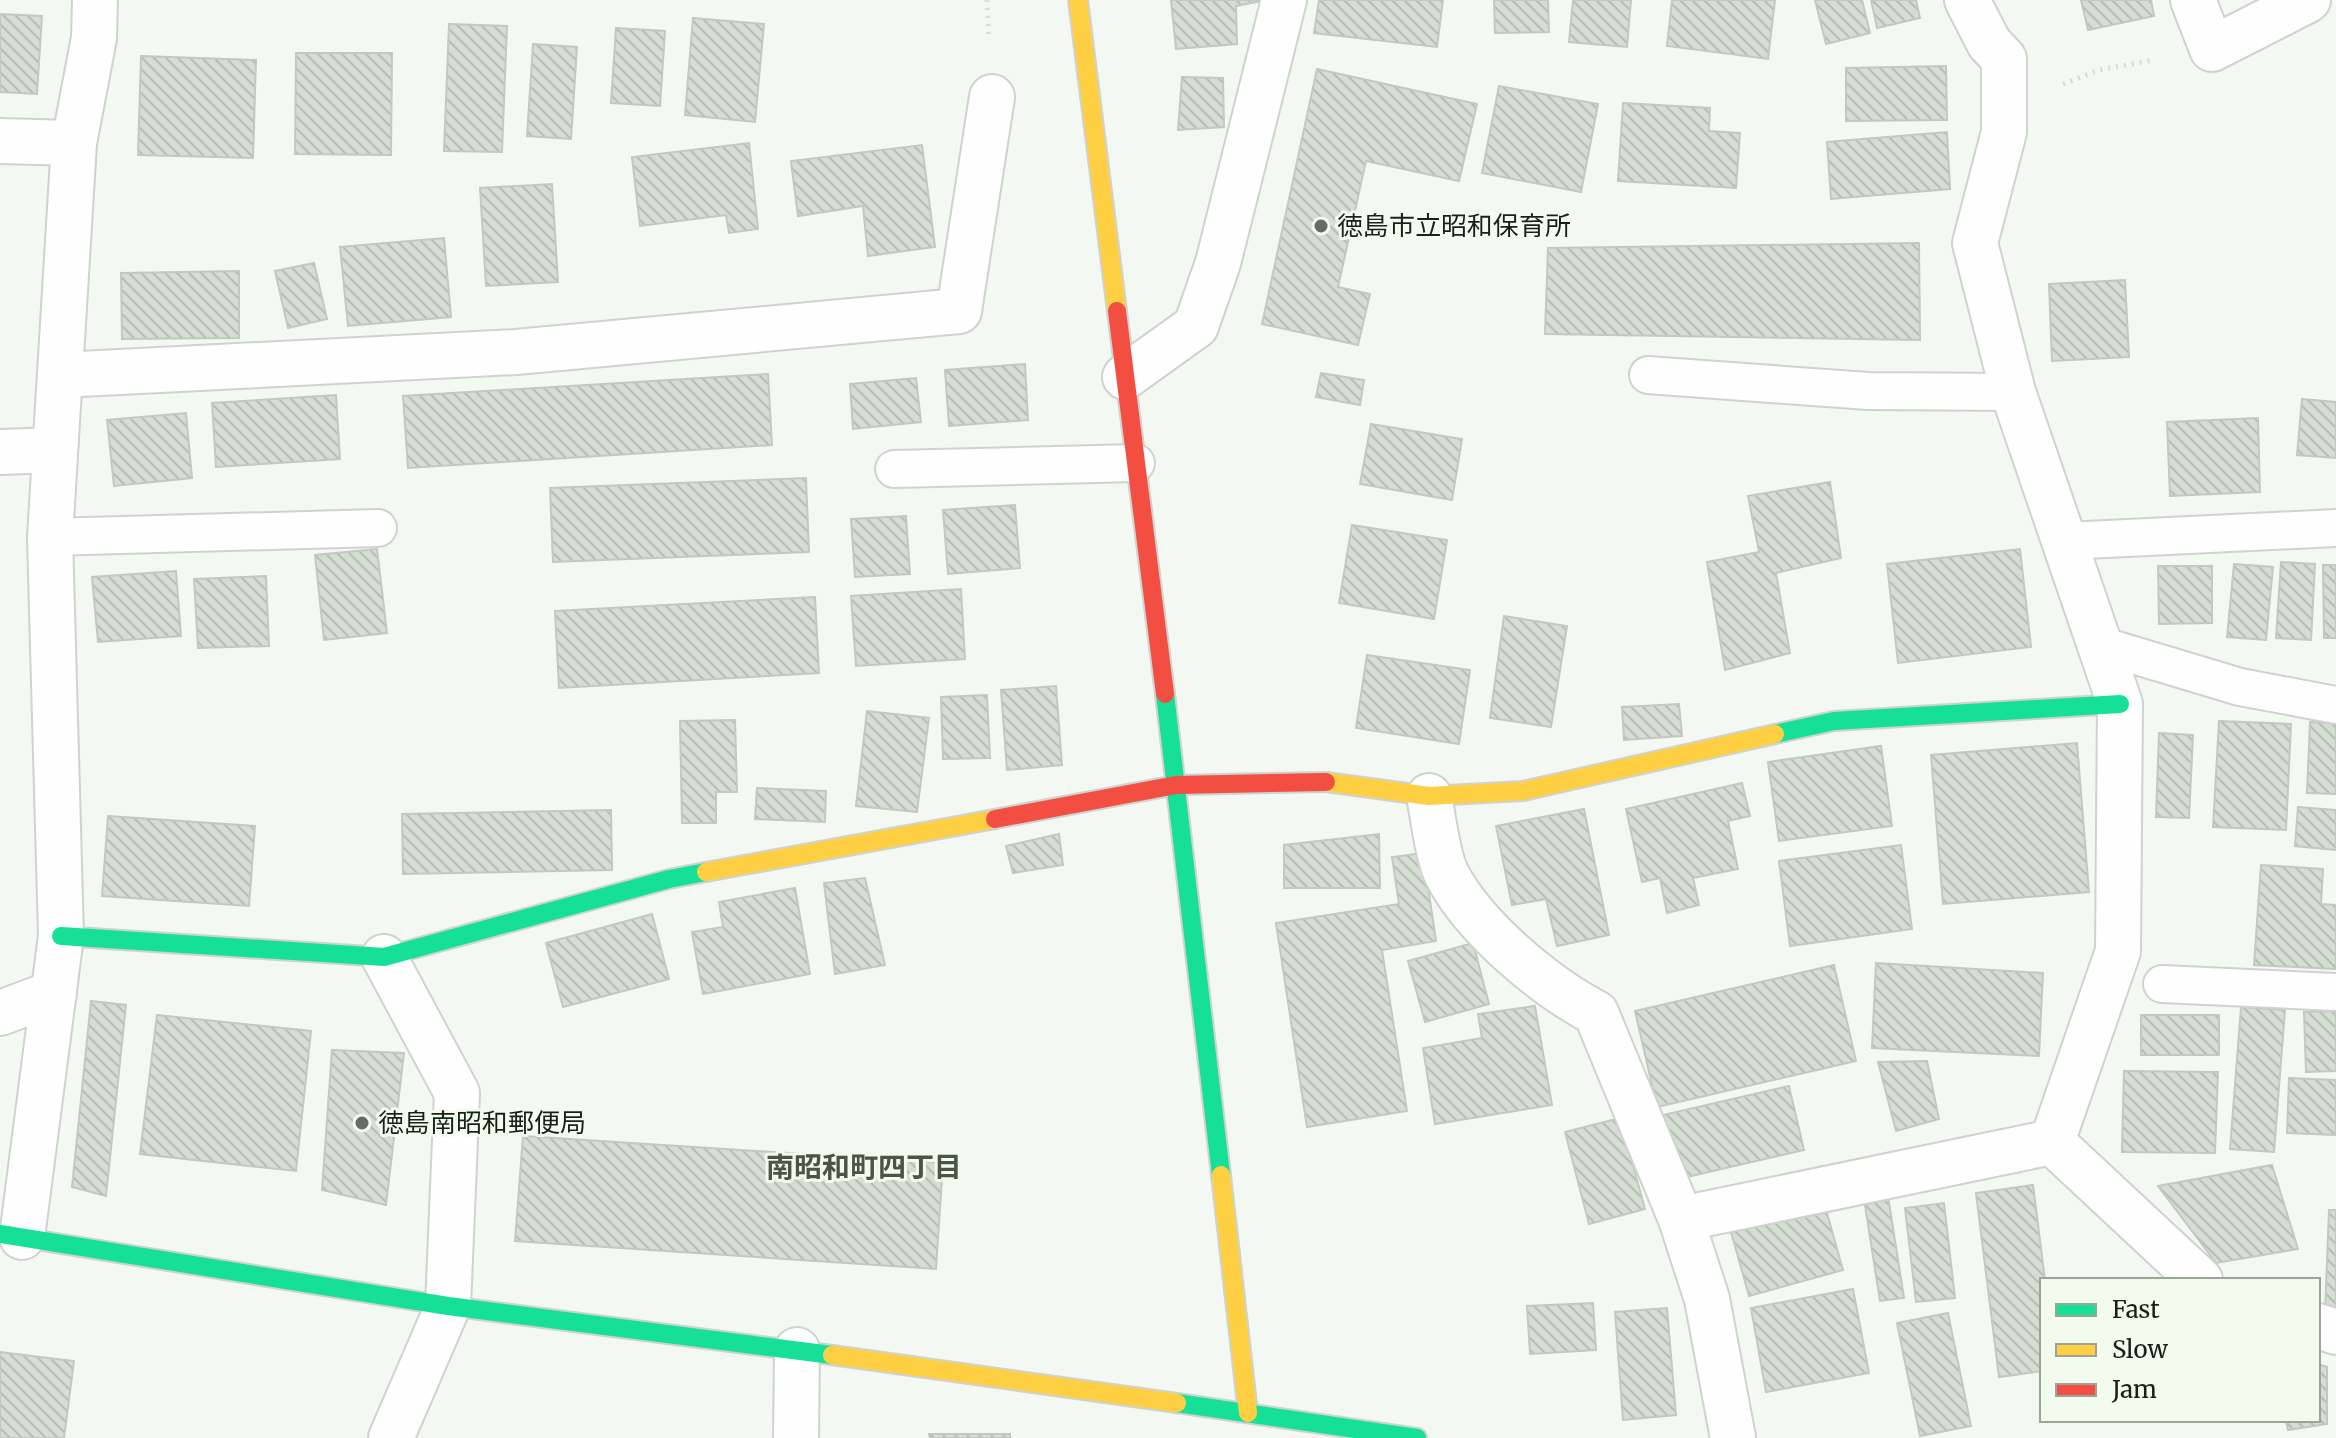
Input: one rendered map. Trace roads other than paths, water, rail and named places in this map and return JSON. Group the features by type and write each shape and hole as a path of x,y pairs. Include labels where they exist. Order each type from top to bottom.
{"street":[{"path":"95,0 94,38 74,143 50,537 61,936 54,993 11,1235 448,1306 797,1350 1417,1438"},
{"path":"1078,0 1176,785 1248,1413"},
{"path":"1125,377 1196,326 1218,263 1284,0"},
{"path":"1967,0 1989,43 2004,59 2004,132 1975,243 2013,392 2120,704 2118,951 2052,1142"},
{"path":"2193,0 2212,49 2308,0"},
{"path":"60,375 516,352 959,311 992,97"},
{"path":"0,141 74,143"},
{"path":"0,452 55,450"},
{"path":"61,936 384,957 669,879 1176,785 1315,781 1429,796 1523,791 1834,721 2120,704"},
{"path":"1429,796 1445,873 1482,925 1566,998 1596,1013 1681,1219 1707,1299 1733,1438"},
{"path":"384,957 457,1093 448,1306 391,1438"},
{"path":"0,1013 54,993"},
{"path":"1681,1219 2052,1142"},
{"path":"2052,1142 2198,1278"},
{"path":"796,1438 797,1350"}],"lane":[{"path":"1648,375 1868,391 2013,392"},
{"path":"894,469 1136,463"},
{"path":"50,537 378,528"},
{"path":"2065,541 2336,528"},
{"path":"2100,645 2240,687 2336,705"},
{"path":"2162,984 2336,992"}],"place":[{"name":"徳島市立昭和保育所","path":"1321,226"},
{"name":"徳島南昭和郵便局","path":"362,1123"}],"district":[{"name":"南昭和町四丁目","path":"864,1167"}]}
